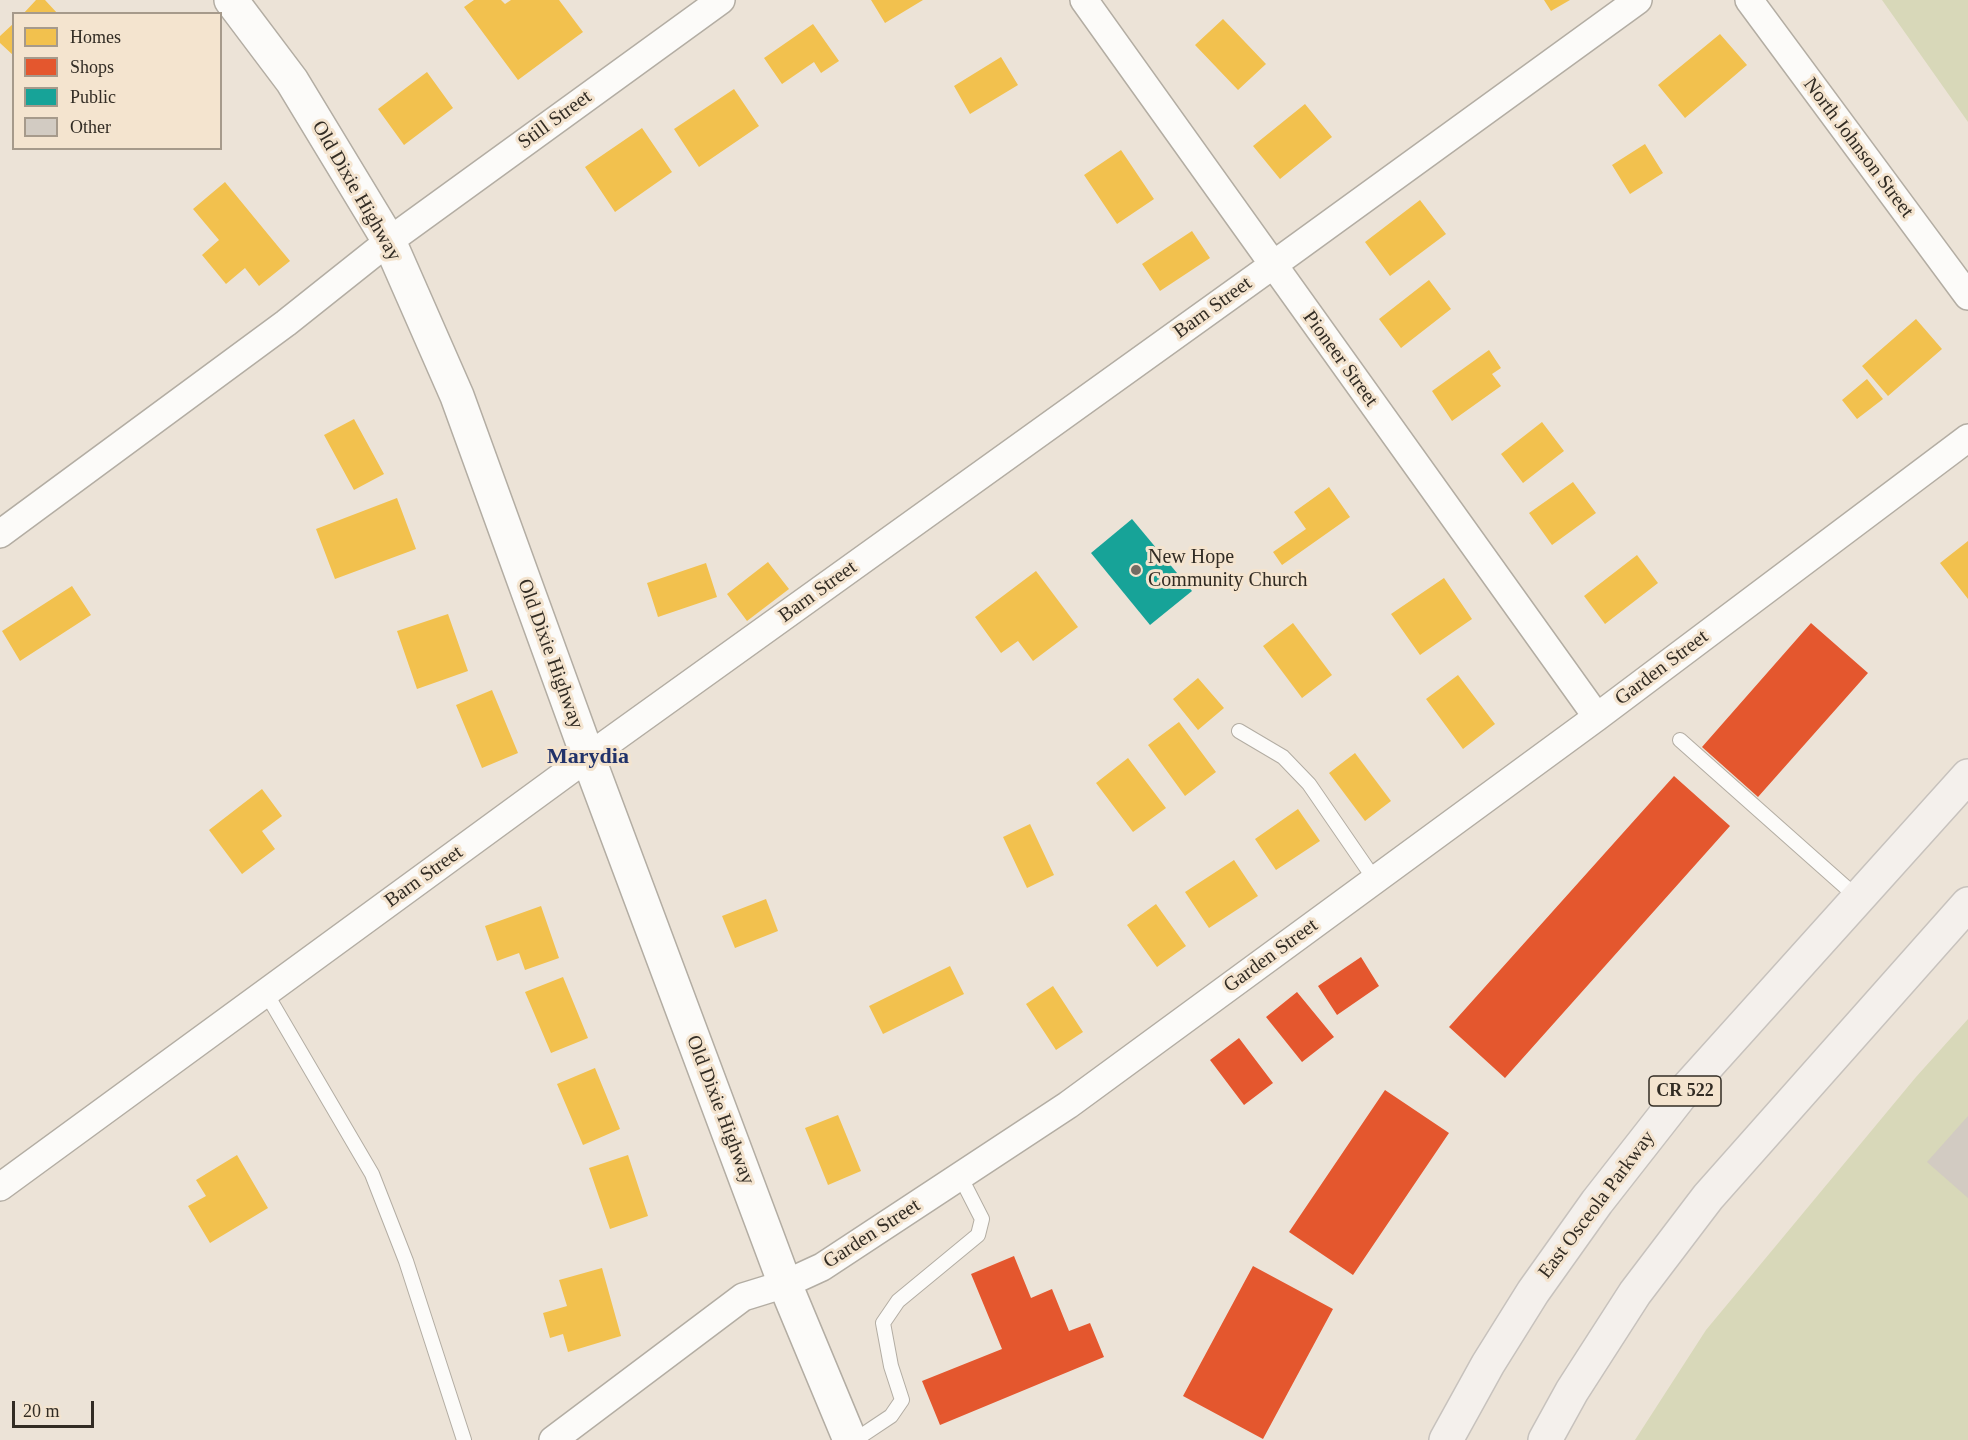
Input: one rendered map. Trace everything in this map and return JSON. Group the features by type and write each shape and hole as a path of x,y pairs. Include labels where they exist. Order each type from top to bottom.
{"main road":[{"name":"East Osceola Parkway","path":"1446,1440 1488,1364 1533,1292 1597,1202 1680,1096 1968,776"},
{"path":"1545,1440 1572,1391 1635,1293 1708,1197 1968,904"}],"street":[{"name":"Old Dixie Highway","path":"231,0 292,81 389,241 457,396 588,757 785,1284 850,1440"},
{"name":"Still Street","path":"0,534 286,323 389,241 721,0"},
{"name":"Pioneer Street","path":"1084,0 1597,717"},
{"name":"Barn Street","path":"0,1187 588,757 1638,0"},
{"name":"North Johnson Street","path":"1749,0 1968,296"},
{"name":"Garden Street","path":"553,1440 743,1297 785,1284 822,1267 1068,1105 1597,717 1968,438"}],"lane":[{"path":"1239,731 1283,757 1309,784 1375,880"},
{"path":"1680,740 1859,899"},
{"path":"266,993 372,1174 406,1262 464,1440"},
{"path":"855,1440 891,1416 902,1400 891,1366 883,1323 898,1301 978,1235 982,1219 960,1176"}],"green space":[{"path":"1882,0 1968,0 1968,122"},
{"path":"1968,1019 1968,1440 1635,1440 1706,1330 1916,1077"}],"building: Homes":[{"path":"36,0 45,0 56,12 25,12"},
{"path":"474,0 501,0 505,4 511,0 559,0 583,32 518,80 464,7"},
{"path":"871,0 923,0 885,23"},
{"path":"1544,0 1570,0 1551,11"},
{"path":"1223,19 1266,64 1238,90 1195,45"},
{"path":"813,24 839,61 821,73 814,62 782,84 764,58"},
{"path":"12,25 12,54 0,43 0,36"},
{"path":"1720,34 1747,65 1685,118 1658,85"},
{"path":"1001,57 1018,85 970,114 954,86"},
{"path":"427,72 453,108 404,145 378,109"},
{"path":"734,89 759,126 699,167 674,129"},
{"path":"1305,104 1332,137 1280,179 1253,146"},
{"path":"642,128 672,172 615,212 585,167"},
{"path":"1645,144 1663,173 1630,194 1612,165"},
{"path":"1121,150 1154,199 1117,224 1084,175"},
{"path":"225,182 290,261 259,286 245,268 226,284 202,255 219,240 193,209"},
{"path":"1420,200 1446,234 1390,276 1365,242"},
{"path":"1192,231 1210,258 1160,291 1142,264"},
{"path":"1429,280 1451,309 1401,348 1379,319"},
{"path":"1916,319 1942,349 1888,396 1862,366"},
{"path":"1489,350 1501,368 1492,374 1501,386 1452,421 1432,391"},
{"path":"1867,379 1883,399 1857,419 1842,400"},
{"path":"354,419 384,474 354,490 324,435"},
{"path":"1542,422 1564,451 1523,483 1501,454"},
{"path":"1573,482 1596,513 1552,545 1529,513"},
{"path":"1329,487 1350,517 1282,565 1273,552 1306,529 1294,512"},
{"path":"397,498 416,549 335,579 316,529"},
{"path":"1968,541 1968,599 1940,563"},
{"path":"1637,555 1658,583 1605,624 1584,596"},
{"path":"768,562 789,589 747,621 727,594"},
{"path":"706,563 717,597 658,617 647,583"},
{"path":"1036,571 1078,627 1033,661 1018,641 1001,653 975,617"},
{"path":"1444,578 1472,619 1420,655 1391,614"},
{"path":"72,586 91,615 20,661 2,631"},
{"path":"448,614 468,671 417,689 397,631"},
{"path":"1293,623 1332,675 1302,698 1263,646"},
{"path":"1458,675 1495,724 1463,749 1426,699"},
{"path":"1198,678 1224,708 1198,730 1173,699"},
{"path":"492,690 518,753 482,768 456,705"},
{"path":"1179,722 1216,772 1185,796 1148,745"},
{"path":"1355,753 1391,801 1365,821 1329,773"},
{"path":"1128,758 1166,808 1133,832 1096,783"},
{"path":"262,789 282,816 262,831 275,849 242,874 209,830"},
{"path":"1298,809 1320,841 1276,870 1255,839"},
{"path":"1030,824 1054,875 1027,888 1003,837"},
{"path":"1234,860 1258,896 1209,928 1185,892"},
{"path":"766,899 778,931 735,948 722,916"},
{"path":"1156,904 1186,946 1157,967 1127,925"},
{"path":"541,906 559,958 525,970 519,953 497,961 485,926"},
{"path":"950,966 964,994 883,1034 869,1006"},
{"path":"563,977 588,1038 551,1053 525,992"},
{"path":"1053,986 1083,1032 1056,1050 1026,1004"},
{"path":"595,1068 620,1129 583,1145 557,1084"},
{"path":"838,1115 861,1171 828,1185 805,1128"},
{"path":"237,1155 268,1208 210,1243 188,1206 206,1196 196,1180"},
{"path":"628,1155 648,1216 610,1229 589,1168"},
{"path":"602,1268 621,1336 568,1352 563,1334 550,1338 543,1313 567,1306 559,1280"}],"building: Shops":[{"path":"1811,623 1868,673 1758,797 1702,747"},
{"path":"1674,776 1730,826 1505,1078 1449,1027"},
{"path":"1361,957 1379,986 1337,1015 1318,986"},
{"path":"1297,992 1334,1037 1302,1062 1266,1017"},
{"path":"1239,1038 1273,1083 1244,1105 1210,1060"},
{"path":"1385,1090 1449,1133 1353,1275 1289,1232"},
{"path":"1014,1256 1031,1298 1052,1289 1069,1331 1090,1323 1104,1357 940,1425 922,1381 1002,1349 971,1274"},
{"path":"1253,1266 1333,1309 1263,1439 1183,1396"}],"building: Public":[{"path":"1132,519 1192,591 1150,625 1091,553"}],"building: Other":[{"path":"1968,1116 1968,1198 1927,1162"}],"place":[{"name":"New Hope Community Church","path":"1136,570"}],"district":[{"name":"Marydia","path":"588,757"}]}
